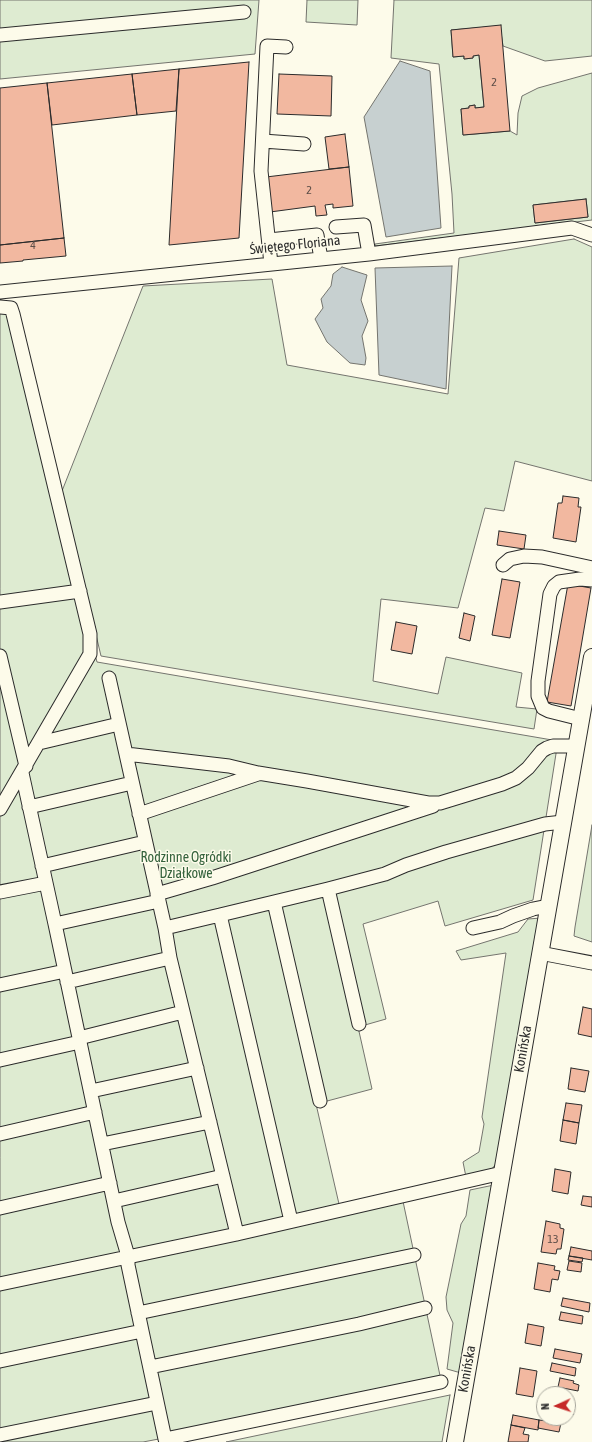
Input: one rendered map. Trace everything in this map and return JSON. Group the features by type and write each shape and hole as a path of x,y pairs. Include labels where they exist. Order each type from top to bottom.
{"main road":[{"name":"Konińska","path":"455,1442 592,657"}],"street":[{"path":"0,35 244,12"},
{"path":"271,264 261,171 267,46 286,47"},
{"path":"263,141 304,144"},
{"path":"336,227 364,224 369,254"},
{"name":"Świętego Floriana","path":"0,292 369,254 572,228 592,236"},
{"path":"269,240 317,235 321,259"},
{"path":"0,307 11,308 13,314 90,634 90,654 0,809"},
{"path":"503,566 510,559 524,556 542,557 592,568"},
{"path":"581,719 549,711 543,708 538,696 538,681 550,594 554,586 559,582 580,579 592,580"},
{"path":"0,602 80,591"},
{"path":"0,656 24,769 29,807 110,1183 128,1256 128,1265 165,1438 441,1382"},
{"path":"109,678 165,928 170,958 236,1234"},
{"path":"39,743 119,724"},
{"path":"55,924 158,898 295,851 502,784 516,778 547,748 553,746 576,746"},
{"path":"126,754 228,766 258,774 307,781 428,803 440,803"},
{"path":"139,814 258,774"},
{"path":"29,807 132,783"},
{"path":"165,928 385,874 406,865 446,852 545,824 563,822"},
{"path":"42,866 145,842"},
{"path":"0,892 46,883"},
{"path":"328,889 359,1024"},
{"path":"274,902 320,1101"},
{"path":"473,928 500,922 533,909 548,906"},
{"path":"220,914 291,1222"},
{"path":"540,953 592,963"},
{"path":"0,986 170,958"},
{"path":"0,1060 183,1012"},
{"path":"90,1091 197,1068"},
{"path":"0,1134 95,1112"},
{"path":"102,1144 210,1122"},
{"path":"0,1284 291,1222 502,1173"},
{"path":"114,1201 223,1176"},
{"path":"0,1208 110,1183"},
{"path":"138,1313 414,1255"},
{"path":"150,1367 353,1325 425,1308"},
{"path":"0,1361 142,1331"},
{"path":"0,1435 157,1403"}],"green space":[{"path":"0,0 259,0 255,54 0,79"},
{"path":"307,0 358,0 357,25 306,22"},
{"path":"394,0 592,0 592,56 545,61 503,46 500,26 451,30 453,57 464,56 464,59 473,58 473,56 479,55 484,107 475,108 475,105 469,106 469,108 461,109 463,135 510,131 517,135 518,113 522,96 538,88 592,73 592,220 375,246 375,244 454,233 452,194 439,64 391,58","holes":["586,199 588,217 535,223 533,205"]},
{"path":"574,239 592,247 592,481 515,461 504,511 485,508 458,608 381,599 373,681 438,694 446,657 522,673 516,707 537,709 534,729 101,656 62,491 143,286 272,279 287,365 448,394 459,258"},
{"name":"Rodzinne Ogródki Działkowe","path":"0,304 6,304 97,662 558,741 533,900 445,926 438,901 363,924 386,1019 358,1027 372,1089 316,1104 339,1204 401,1192 442,1385 143,1442 0,1442"},
{"path":"592,825 592,942 574,936"},
{"path":"541,918 499,1160 491,1170 466,1177 463,1162 479,1152 484,1124 482,1117 506,953 461,960 456,951 518,932 528,919"},
{"path":"494,1185 461,1373 447,1369 453,1323 447,1310 446,1297 461,1224 466,1216 470,1190"},
{"path":"450,1395 442,1442 226,1442"}],"shaded area":[{"path":"400,61 430,71 441,228 386,237 364,117"},
{"path":"452,266 446,389 379,375 375,268"},
{"path":"342,267 367,275 361,300 368,321 362,336 366,358 365,365 350,363 327,342 315,319 323,308 321,299 331,286 333,274"}],"building":[{"path":"501,25 510,131 463,135 461,109 469,108 469,106 475,105 475,108 484,107 479,55 473,56 473,58 464,59 464,56 453,57 451,30"},
{"path":"249,62 239,238 169,245 179,69"},
{"path":"179,69 176,111 137,115 132,74"},
{"path":"132,74 137,115 52,125 47,83"},
{"path":"279,74 332,76 331,116 277,114"},
{"path":"47,83 64,238 0,245 0,88"},
{"path":"345,134 349,167 329,169 325,137"},
{"path":"349,167 353,206 333,208 333,204 325,205 327,215 316,216 315,206 270,212 266,177"},
{"path":"586,199 588,217 535,223 533,205"},
{"path":"64,238 66,256 0,263 0,245"},
{"path":"563,496 579,498 578,507 581,507 576,542 553,538 558,503 562,503"},
{"path":"499,531 526,535 524,549 497,545"},
{"path":"502,579 520,582 510,638 492,635"},
{"path":"568,584 591,588 571,706 547,702"},
{"path":"464,613 475,616 470,641 459,638"},
{"path":"396,622 417,626 412,654 391,650"},
{"path":"583,1007 592,1009 592,1037 578,1034"},
{"path":"571,1068 589,1071 585,1092 568,1089"},
{"path":"566,1103 582,1105 579,1123 563,1120"},
{"path":"563,1120 579,1123 576,1144 560,1141"},
{"path":"555,1169 571,1172 568,1194 552,1191"},
{"path":"583,1196 592,1197 592,1207 581,1205"},
{"path":"546,1221 560,1224 560,1228 564,1229 561,1249 557,1249 556,1254 541,1252"},
{"path":"571,1247 592,1251 592,1260 569,1256"},
{"path":"569,1256 583,1258 582,1262 568,1260"},
{"path":"569,1261 582,1263 581,1272 567,1270"},
{"path":"538,1263 555,1266 554,1270 560,1271 558,1280 552,1279 550,1292 534,1289"},
{"path":"563,1298 590,1303 589,1312 561,1306"},
{"path":"561,1312 583,1316 582,1324 559,1320"},
{"path":"528,1324 544,1327 541,1346 525,1343"},
{"path":"555,1349 582,1354 580,1363 553,1358"},
{"path":"552,1363 576,1368 575,1376 550,1371"},
{"path":"520,1368 537,1371 533,1397 516,1394"},
{"path":"560,1378 574,1381 573,1383 579,1385 578,1391 576,1391 576,1386 558,1386"},
{"path":"513,1415 536,1419 536,1426 538,1426 538,1430 511,1425"},
{"path":"511,1425 525,1428 523,1434 529,1435 528,1442 508,1442"},
{"path":"538,1426 560,1426 559,1432 538,1428"}]}
